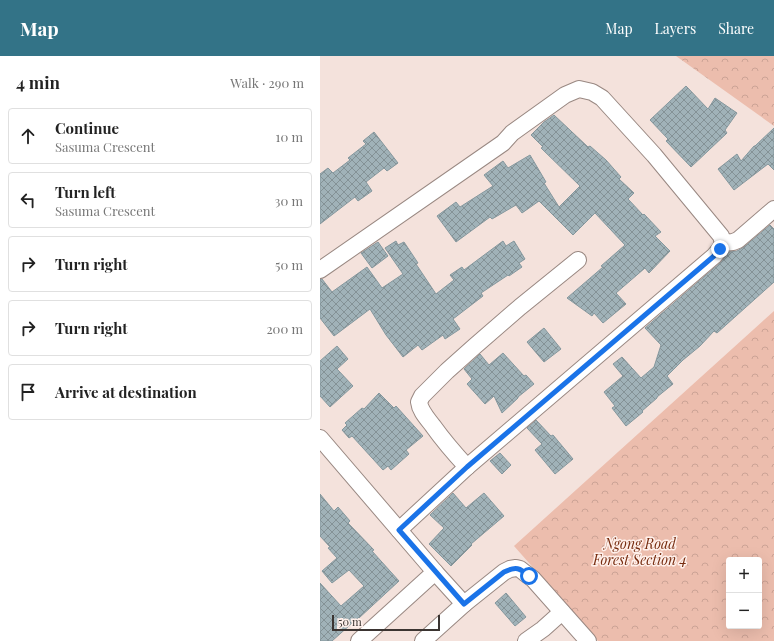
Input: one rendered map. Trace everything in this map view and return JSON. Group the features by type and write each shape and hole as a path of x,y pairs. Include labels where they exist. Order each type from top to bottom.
{"street":[{"path":"320,270 503,143 512,133 565,95 579,89 592,92 602,98 654,155 721,236 723,243 714,256 467,467 399,530"},
{"path":"723,243 738,240 774,209"},
{"path":"467,467 423,413 419,402 422,396 464,356 520,307 578,260"},
{"path":"320,438 464,604"},
{"path":"423,641 464,604 504,572 516,568 520,569 532,579 588,641"},
{"path":"359,641 436,572"},
{"path":"526,641 562,612"}],"green space":[{"path":"676,56 774,56 774,126"},
{"name":"Ngong Road Forest Section 4","path":"774,311 774,641 598,641 514,546"}],"building":[{"path":"686,86 708,109 715,98 737,113 725,130 727,133 691,167 666,141 668,139 650,120"},
{"path":"554,115 588,147 590,146 606,160 621,177 619,179 634,193 628,199 661,232 655,236 670,251 649,273 645,268 616,293 626,304 603,323 594,313 592,316 567,298 603,267 601,266 625,245 595,213 573,235 539,201 522,213 516,205 492,219 490,217 456,242 437,216 456,202 460,207 493,186 484,175 503,161 508,168 530,155 546,182 544,183 559,207 580,186 541,148 543,147 531,135 544,122"},
{"path":"774,128 774,170 768,164 734,190 718,169 737,154 741,161 754,146"},
{"path":"374,132 398,163 387,171 384,168 366,182 372,191 358,201 355,197 320,224 320,174 328,168 333,173 350,160 348,158 366,144 363,141"},
{"path":"770,225 774,229 774,282 717,333 714,331 700,346 683,360 667,376 673,384 626,426 612,408 615,406 604,392 623,376 613,364 622,357 641,378 654,367 661,345 645,328 720,263 729,252 737,251 744,247"},
{"path":"396,241 398,245 404,242 418,263 416,264 436,294 454,280 450,275 462,267 464,270 503,241 506,246 514,241 525,259 519,263 522,267 481,293 483,296 453,319 460,329 445,339 443,335 422,350 418,345 403,357 386,335 370,309 334,336 320,318 320,279 322,279 332,292 367,267 382,288 403,274 385,248"},
{"path":"378,242 388,256 372,268 361,253"},
{"path":"544,328 561,349 544,362 527,342"},
{"path":"337,346 348,359 337,369 353,386 330,407 320,396 320,361"},
{"path":"503,353 524,376 526,375 534,384 502,413 494,396 485,404 467,384 472,379 464,369 480,354 489,365"},
{"path":"379,393 394,408 396,406 423,436 406,450 409,454 391,470 388,466 383,470 352,436 349,438 342,430 347,425 345,423 362,408 364,409"},
{"path":"536,420 551,436 553,435 573,459 555,474 535,450 542,444 527,428"},
{"path":"500,453 511,465 502,474 490,461"},
{"path":"453,493 466,508 484,493 504,516 471,544 472,545 451,566 429,544 444,528 430,515"},
{"path":"320,494 334,511 338,507 350,521 348,523 374,550 372,551 399,581 332,641 320,641 320,583 341,606 364,586 349,570 332,583 322,571 337,558 320,536"},
{"path":"506,593 526,617 515,626 495,603"}],"route":[{"path":"529,576 520,569 510,569 504,572 464,604 399,530 467,467 714,256 720,249"}]}
